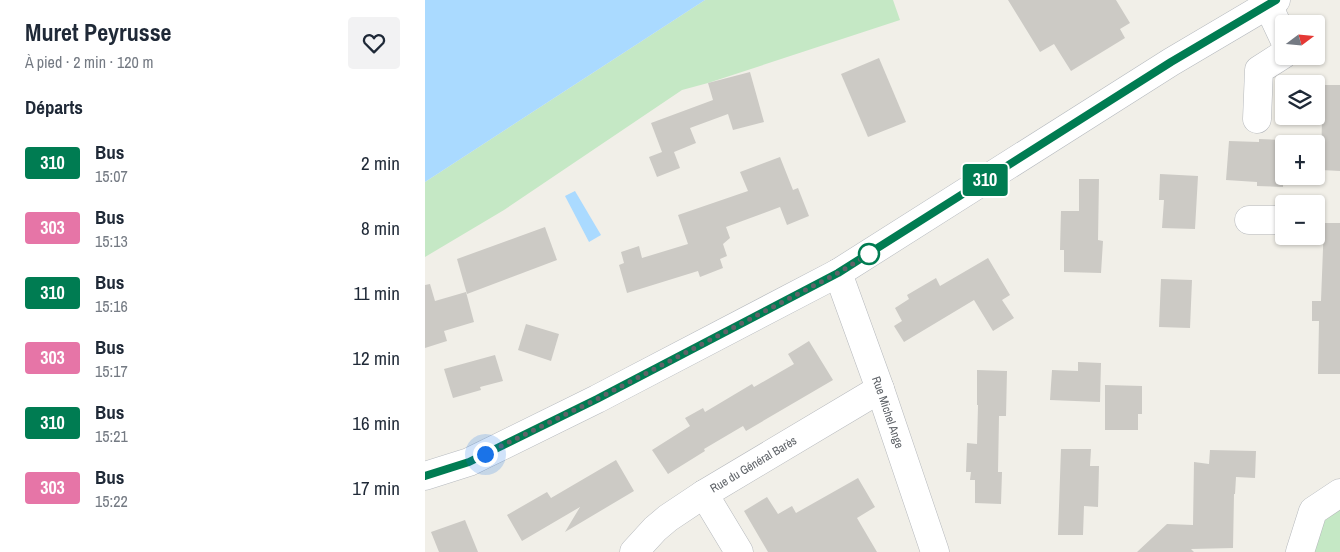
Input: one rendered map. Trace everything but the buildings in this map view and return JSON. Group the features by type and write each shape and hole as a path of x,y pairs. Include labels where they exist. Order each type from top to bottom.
{"street":[{"path":"425,476 469,462 597,399 838,273 1171,62 1272,2 1276,15"},
{"path":"1257,119 1259,70 1275,61"},
{"path":"1249,220 1275,220"},
{"name":"Rue Michel Ange","path":"838,273 880,389 935,552"},
{"name":"Rue du Général Barès","path":"634,552 668,518 704,494 880,389"},
{"path":"1300,552 1313,511 1340,493"},
{"path":"704,494 739,552"}],"green space":[{"path":"705,0 893,0 900,20 682,90 504,210 425,257 425,182"},
{"path":"1340,505 1340,552 1307,552 1319,520"}],"water":[{"path":"425,0 705,0 425,182"},
{"path":"575,191 601,235 589,242 565,196"}],"bus line":[{"name":"310","path":"425,476 469,462 597,399 838,273 1171,62 1276,0"}],"route":[{"path":"485,454 597,399 838,273 875,250 869,254"}]}
